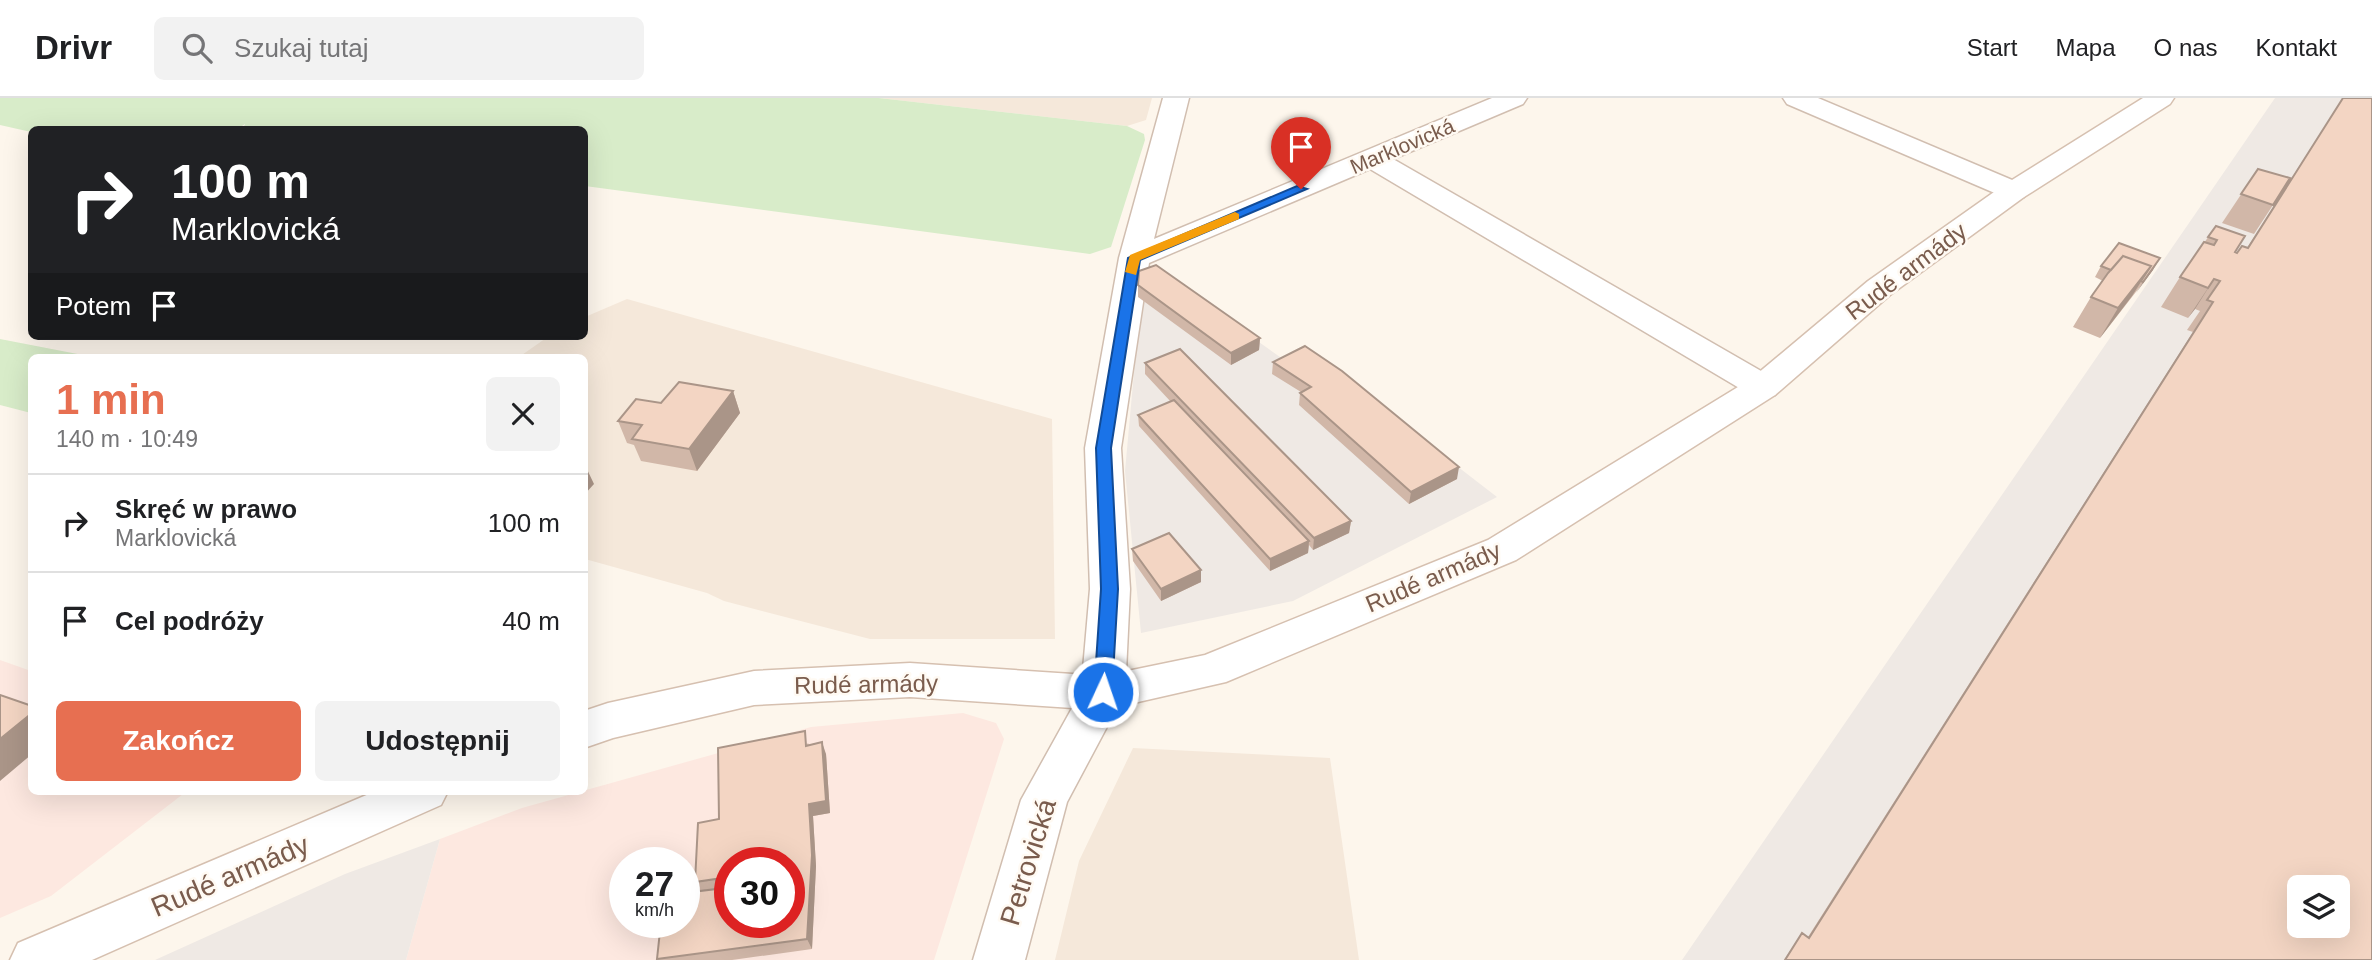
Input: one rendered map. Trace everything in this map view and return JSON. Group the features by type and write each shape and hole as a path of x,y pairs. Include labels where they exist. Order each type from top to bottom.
{"street":[{"path":"1103,692 1110,589 1103,448 1134,258 1175,98"},
{"name":"Marklovická","path":"1134,258 1514,98"},
{"path":"1796,98 2014,191"},
{"name":"Rudé armády","path":"588,728 608,721 754,688 910,680 1103,692 1211,670 1502,550 1763,387 1879,288 2014,191 2161,98"},
{"path":"1373,159 1763,387"},
{"name":"Petrovická","path":"999,960 1044,800 1103,692"},
{"name":"Rudé armády","path":"36,960 416,795"}],"shaded area":[{"path":"879,98 1152,98 1146,120 1127,126"},
{"path":"2275,98 2372,98 2372,960 1682,960"},
{"path":"1151,266 1290,364 1317,358 1497,497 1293,601 1141,633 1125,471 1143,274"},
{"path":"627,299 1052,419 1055,639 870,639 724,601 707,593 588,560 588,354 523,354 543,340 588,340 588,316"},
{"path":"0,660 28,670 28,795 182,795 51,896 0,918"},
{"path":"963,713 996,723 1004,739 934,960 406,960 440,839 522,808 568,795 588,795 588,790 811,727"},
{"path":"1133,748 1330,758 1359,960 1055,960 1079,861"},
{"path":"440,839 406,960 155,960 345,874"}],"green space":[{"path":"0,98 879,98 1127,126 1144,134 1145,140 1111,247 1090,254 588,186 588,126 28,126 28,131 0,125"},
{"path":"0,339 78,354 28,354 28,412 0,405"}],"building":[{"path":"2343,98 2372,98 2372,960 1785,960 1802,933 1809,938 2213,302 2207,300 2220,281 2214,279 2208,288 2180,277 2204,242 2214,245 2217,240 2208,237 2216,226 2245,236 2235,252 2242,246 2248,248"},
{"path":"2258,169 2290,178 2273,205 2241,194"},
{"path":"2119,243 2160,258 2143,282 2141,281 2151,266 2123,256 2111,270 2101,266"},
{"path":"2123,256 2151,266 2118,308 2091,297"},
{"path":"1156,265 1260,338 1231,353 1138,285 1139,271"},
{"path":"1305,346 1342,371 1459,467 1411,492 1300,393 1311,387 1273,362"},
{"path":"1180,349 1351,521 1314,538 1145,363"},
{"path":"679,382 733,391 689,449 632,439 642,425 618,421 636,399 661,403"},
{"path":"1174,400 1309,541 1270,559 1138,415"},
{"path":"1169,533 1201,570 1161,589 1132,549"},
{"path":"0,695 28,705 28,716 0,739"},
{"path":"805,731 806,746 822,742 826,801 809,804 812,855 807,939 657,959 659,938 700,938 700,891 714,889 714,938 805,938 805,847 714,847 714,879 700,881 698,823 719,819 718,748"}],"slow traffic":[{"path":"1132,272 1134,258 1235,216"}],"route":[{"path":"1103,692 1110,589 1103,448 1134,258 1301,189"}]}
